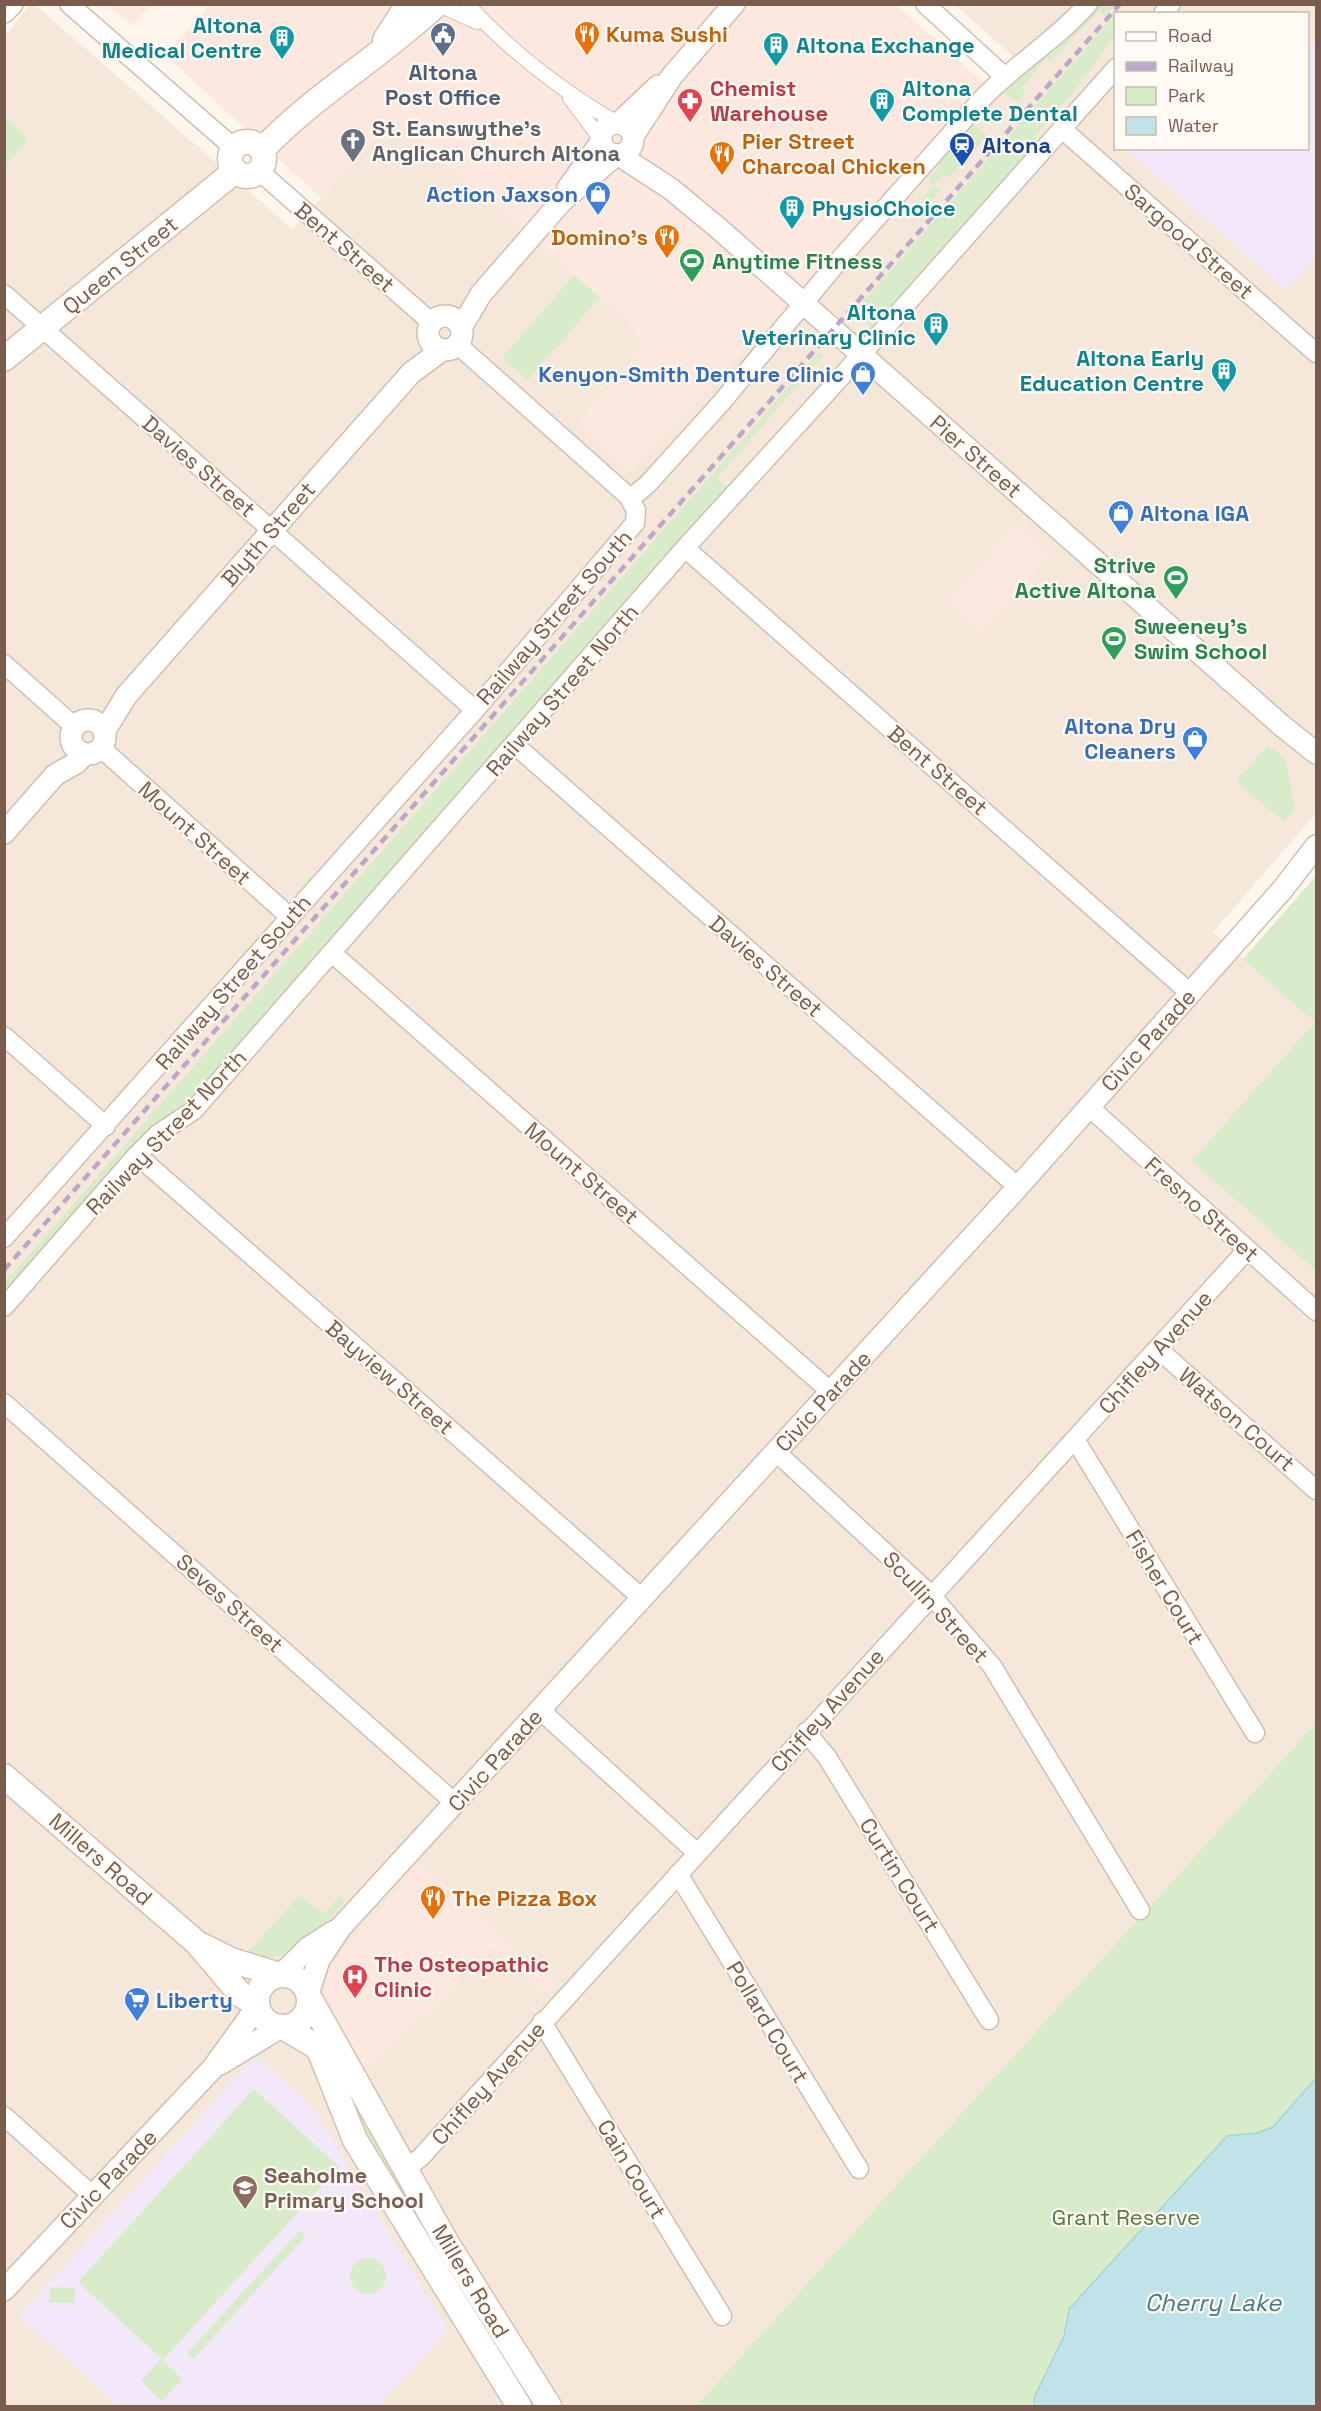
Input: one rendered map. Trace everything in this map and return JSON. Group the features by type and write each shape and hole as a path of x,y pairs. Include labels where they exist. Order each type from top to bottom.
{"main road":[{"name":"Queen Street","path":"366,63 408,4"},
{"path":"429,4 438,5"},
{"name":"Queen Street","path":"4,359 248,160 322,96 388,48 438,5"},
{"name":"Millers Road","path":"4,1776 196,1943 241,1995 257,2006"},
{"name":"Millers Road","path":"196,1943 231,1960 280,1975"},
{"path":"280,1975 301,1982 309,1996 307,2011 303,2018 282,2027 266,2021 257,2006 259,1989 271,1977 280,1975"},
{"name":"Millers Road","path":"309,1996 448,2245 549,2406"},
{"name":"Millers Road","path":"282,2027 314,2045 321,2052 355,2140 519,2406"}],"street":[{"path":"4,12 12,4"},
{"name":"Bent Street","path":"69,4 628,496"},
{"name":"Pier Street","path":"467,4 499,36 565,92 671,189 1281,725 1317,753"},
{"name":"Blyth Street","path":"4,833 411,373 417,356 445,334 734,4"},
{"path":"925,4 1004,76"},
{"name":"Railway Street South","path":"4,1238 475,710 635,523 636,510 628,496 632,497 647,486 721,404 841,258 1004,76 1072,22 1088,4"},
{"name":"Pier Street","path":"438,5 469,17 499,36"},
{"name":"Railway Street North","path":"4,1307 137,1155 158,1134 194,1110 685,548 861,355 1114,70"},
{"name":"Pier Street","path":"565,92 617,139"},
{"name":"Sargood Street","path":"1062,129 1317,353"},
{"name":"Davies Street","path":"4,294 475,710"},
{"name":"Bent Street","path":"685,548 1190,993"},
{"name":"Mount Street","path":"4,664 290,917"},
{"name":"Pier Street","path":"1281,725 1317,764"},
{"name":"Davies Street","path":"515,745 1018,1187"},
{"name":"Civic Parade","path":"309,1996 310,1982 319,1960 341,1928 1018,1187 1308,864 1317,846"},
{"name":"Mount Street","path":"332,953 831,1392"},
{"path":"4,1035 106,1126"},
{"name":"Fresno Street","path":"1089,1107 1317,1311"},
{"name":"Bayview Street","path":"137,1155 642,1598"},
{"name":"Chifley Avenue","path":"406,2169 421,2157 931,1594 1076,1441 1247,1250"},
{"name":"Watson Court","path":"1158,1349 1317,1490"},
{"name":"Seves Street","path":"4,1403 455,1803"},
{"name":"Fisher Court","path":"1076,1441 1255,1732"},
{"name":"Scullin Street","path":"776,1452 931,1594 992,1666 1140,1910"},
{"path":"540,1710 696,1852"},
{"name":"Curtin Court","path":"806,1732 827,1757 989,2020"},
{"name":"Pollard Court","path":"678,1874 858,2169"},
{"name":"Civic Parade","path":"280,1975 308,1948 341,1928"},
{"name":"Civic Parade","path":"4,2290 212,2069 257,2006"},
{"name":"Cain Court","path":"542,2022 722,2316"},
{"name":"Civic Parade","path":"212,2069 282,2027"},
{"path":"4,2115 92,2195"}],"shaded area":[{"path":"895,4 986,84 632,472 578,424 646,344 624,317 395,119 321,198 165,55 210,5"},
{"path":"108,5 152,5 131,25"},
{"path":"955,5 1316,5 1316,801 1314,816 1213,932 1316,1022 1193,1161 1316,1271 1316,1723 696,2406 5,2406 5,36 29,6 37,6 292,229 395,119 624,317 646,344 578,424 704,393 986,84 1016,59"},
{"path":"1316,39 1316,256 1286,290 1126,150 1309,150 1309,48"},
{"path":"1017,524 1051,555 981,633 947,603"},
{"path":"422,1864 554,1985 546,1994 496,1949 487,1950 428,2015 423,2011 366,2074 340,2027 324,1986 331,1963"},
{"name":"Seaholme Primary School","path":"255,2056 312,2107 448,2330 378,2406 119,2406 19,2316"}],"green space":[{"path":"1099,5 1115,5 1105,16 1099,11 1050,61 1047,58 1021,88 1026,92 1017,102 1004,92 1071,35"},
{"path":"1114,16 1114,36 1075,90 1034,137 1039,141 874,330 854,312"},
{"path":"5,118 28,139 5,166"},
{"path":"971,122 987,136 949,178 944,174 934,185 928,180 939,167 936,161"},
{"path":"934,185 940,191 920,212 915,207"},
{"path":"574,275 600,297 528,380 502,358"},
{"path":"819,352 823,356 717,478 730,490 587,645 517,733 205,1087 153,1127 5,1295 5,1282"},
{"path":"1268,745 1285,758 1295,809 1284,822 1236,781"},
{"path":"1316,876 1316,1271 1192,1161 1315,1022 1243,959"},
{"name":"Grant Reserve","path":"1316,1723 1316,2406 696,2406"},
{"path":"300,1895 323,1914 341,1895 345,1901 304,1943 279,1956 249,1958 249,1951"},
{"path":"254,2089 339,2167 163,2360 78,2282"},
{"path":"359,2106 538,2406 532,2406 382,2162 354,2108"},
{"path":"300,2230 306,2236 193,2359 187,2353"},
{"path":"368,2258 380,2264 386,2276 380,2288 368,2294 356,2288 350,2276 356,2264"},
{"path":"50,2287 75,2288 74,2303 49,2303"},
{"path":"161,2359 182,2379 162,2401 141,2381"}],"water":[{"name":"Cherry Lake","path":"1316,2078 1316,2406 1034,2406 1034,2398 1064,2336 1069,2309 1227,2136 1257,2133 1273,2127"}],"railway":[{"path":"4,1270 1120,4"}],"place":[{"name":"Kuma Sushi","path":"587,57"},
{"name":"Altona Post Office","path":"443,58"},
{"name":"Altona Medical Centre","path":"282,61"},
{"name":"Altona Exchange","path":"776,68"},
{"name":"Chemist Warehouse","path":"690,124"},
{"name":"Altona Complete Dental","path":"882,124"},
{"name":"St. Eanswythe's Anglican Church Altona","path":"353,164"},
{"name":"Altona","path":"962,168"},
{"name":"Pier Street Charcoal Chicken","path":"722,177"},
{"name":"Action Jaxson","path":"598,217"},
{"name":"PhysioChoice","path":"792,231"},
{"name":"Domino's","path":"667,260"},
{"name":"Anytime Fitness","path":"692,284"},
{"name":"Altona Veterinary Clinic","path":"936,348"},
{"name":"Altona Early Education Centre","path":"1224,394"},
{"name":"Kenyon-Smith Denture Clinic","path":"863,397"},
{"name":"Altona IGA","path":"1121,536"},
{"name":"Strive Active Altona","path":"1176,601"},
{"name":"Sweeney's Swim School","path":"1114,662"},
{"name":"Altona Dry Cleaners","path":"1195,762"},
{"name":"The Pizza Box","path":"433,1921"},
{"name":"The Osteopathic Clinic","path":"355,2000"},
{"name":"Liberty","path":"137,2023"},
{"name":"Seaholme Primary School","path":"245,2211"}]}
